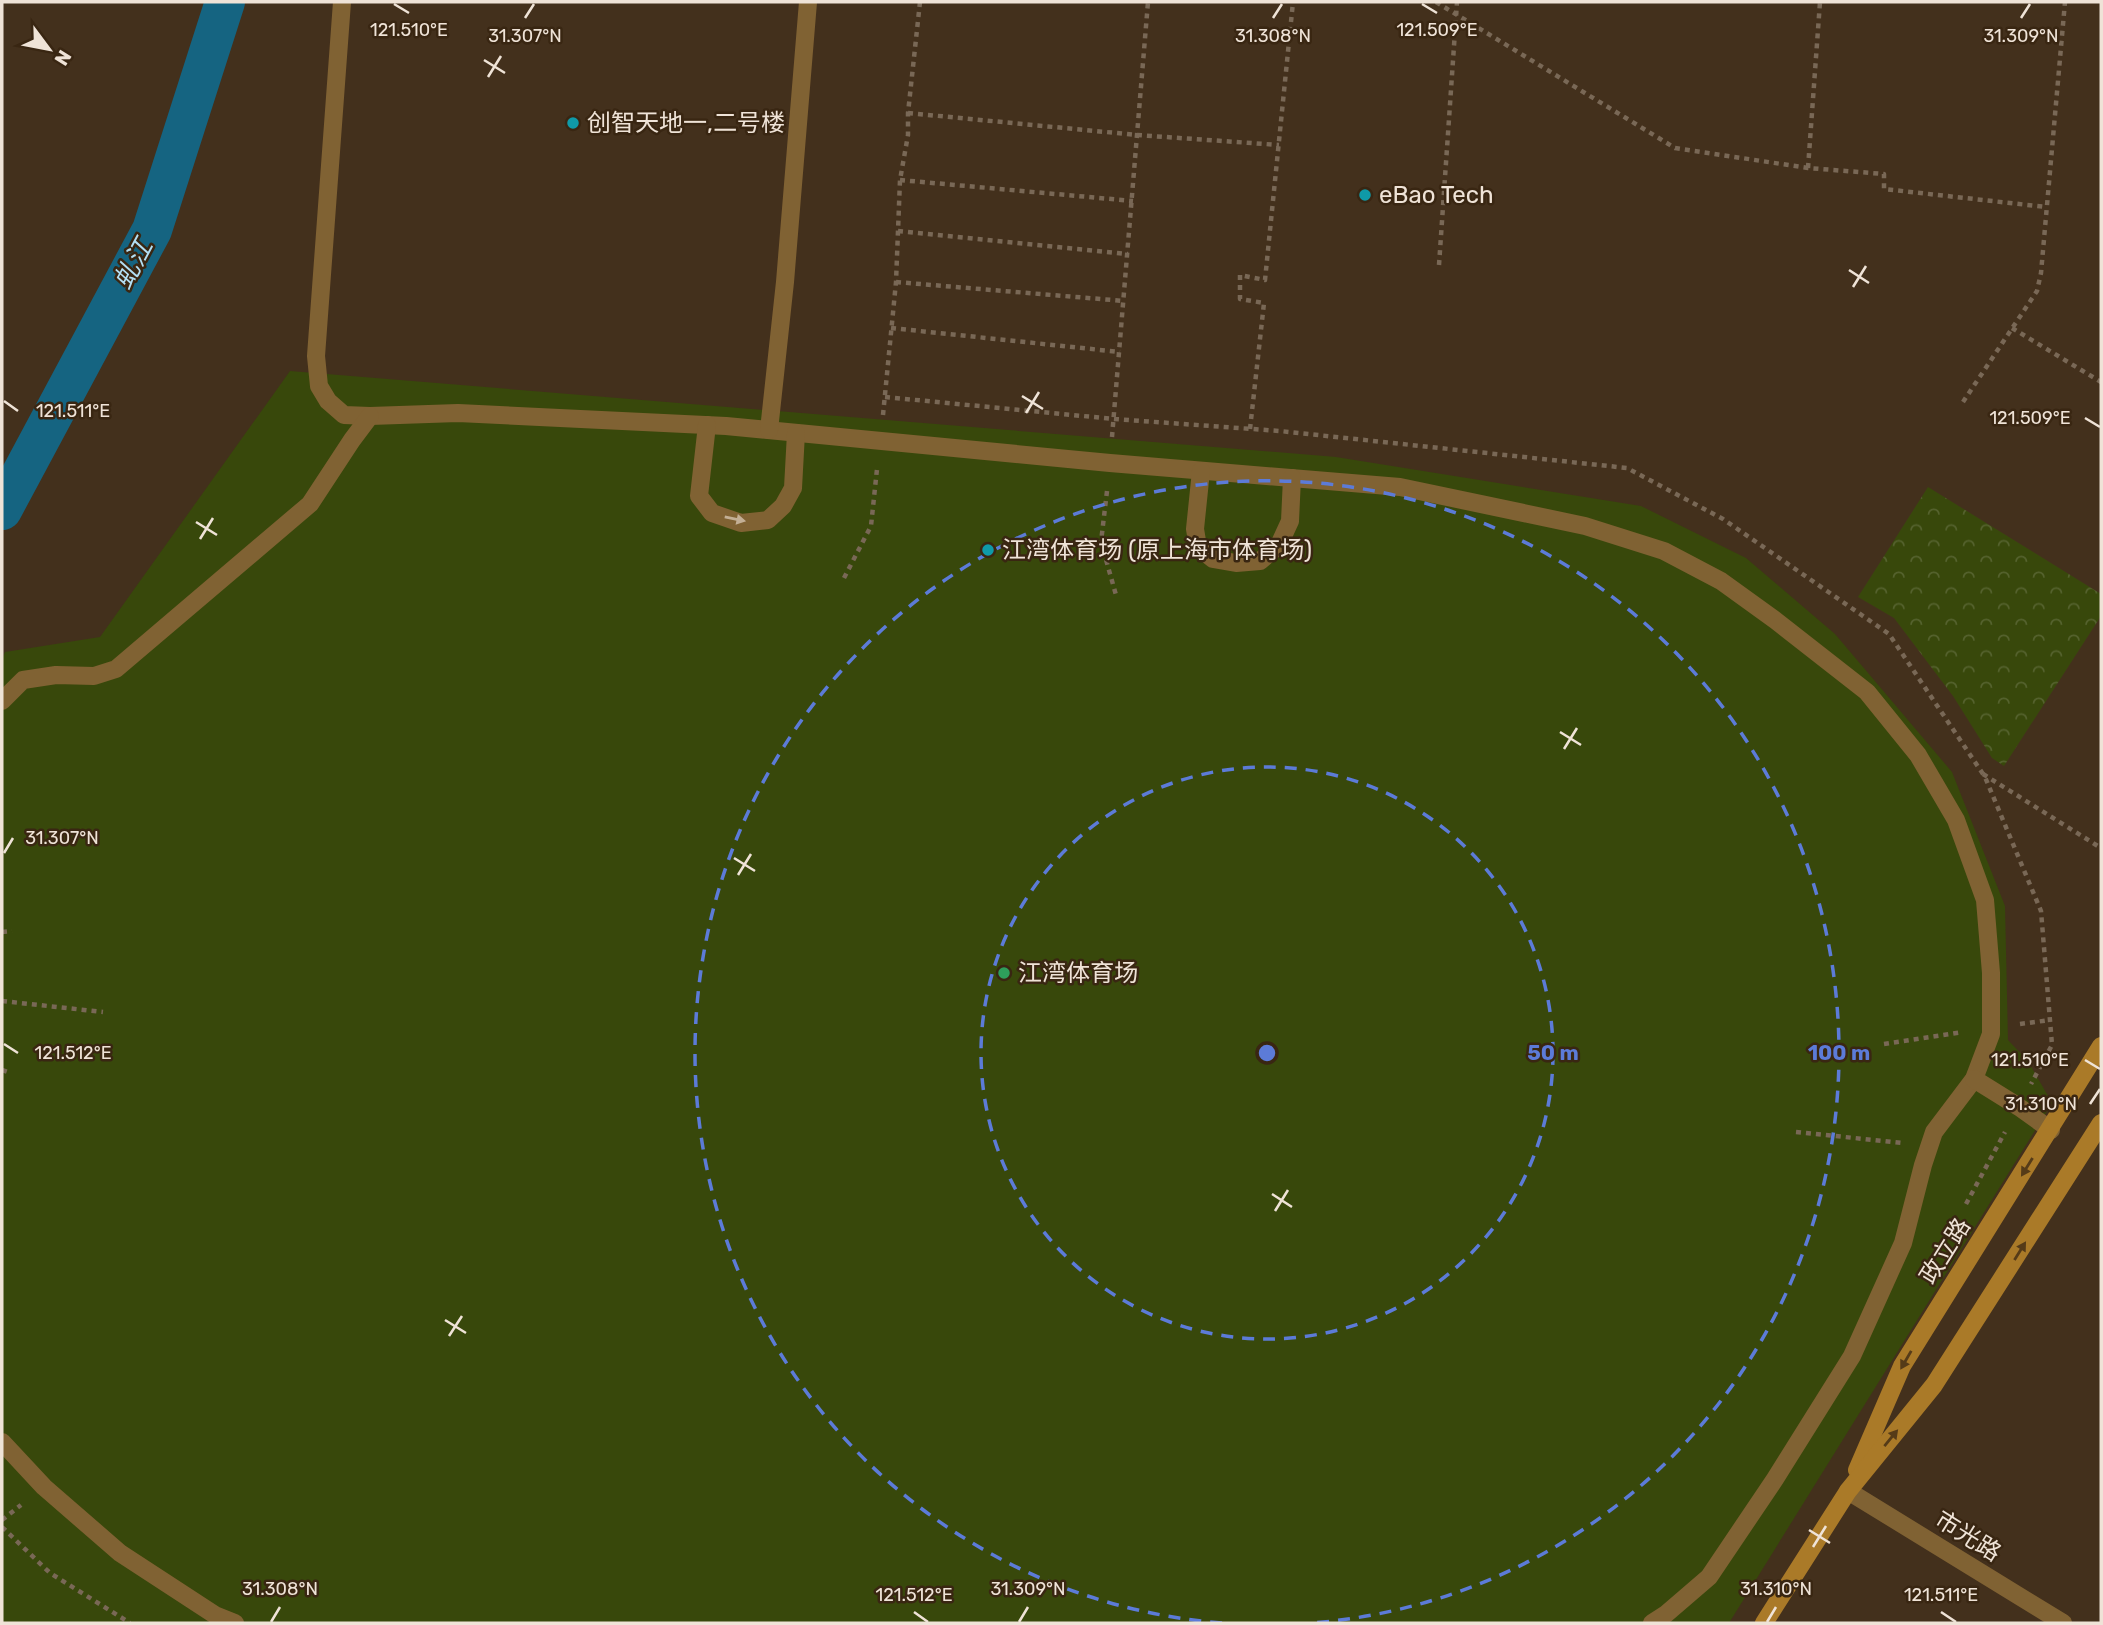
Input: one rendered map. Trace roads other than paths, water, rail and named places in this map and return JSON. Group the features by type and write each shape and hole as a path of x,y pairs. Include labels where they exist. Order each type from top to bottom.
{"main road":[{"name":"政立路","path":"1847,1491 1902,1366 2101,1046"},
{"name":"政立路","path":"1764,1623 1847,1491 1934,1385 2101,1123"}],"street":[{"path":"342,2 316,356 319,386 328,401 344,415 458,413 769,430 1400,487 1585,526 1664,551 1721,581 1867,692 1918,755 1956,820 1986,900 1992,973 1991,1034 1974,1079 1934,1132 1903,1243 1852,1356 1775,1479 1709,1577 1652,1623"},
{"path":"769,430 786,269 808,2"},
{"path":"2,701 23,680 56,675 94,677 116,669 310,504 370,416"},
{"path":"707,425 699,496 712,513 741,523 768,520 783,506 793,488 796,433"},
{"path":"1201,471 1195,529 1198,547 1213,559 1236,563 1260,561 1279,545 1290,521 1292,478"},
{"path":"1974,1079 2051,1130"},
{"path":"2,1442 44,1487 120,1553 215,1615 235,1623"},
{"name":"市光路","path":"1847,1491 2063,1623"}],"waterway":[{"name":"虬江","path":"2,510 152,230 225,2"}],"place":[{"name":"创智天地一,二号楼","path":"573,123"},
{"name":"eBao Tech","path":"1365,195"},
{"name":"江湾体育场 (原上海市体育场)","path":"988,550"},
{"name":"江湾体育场","path":"1004,973"}]}
